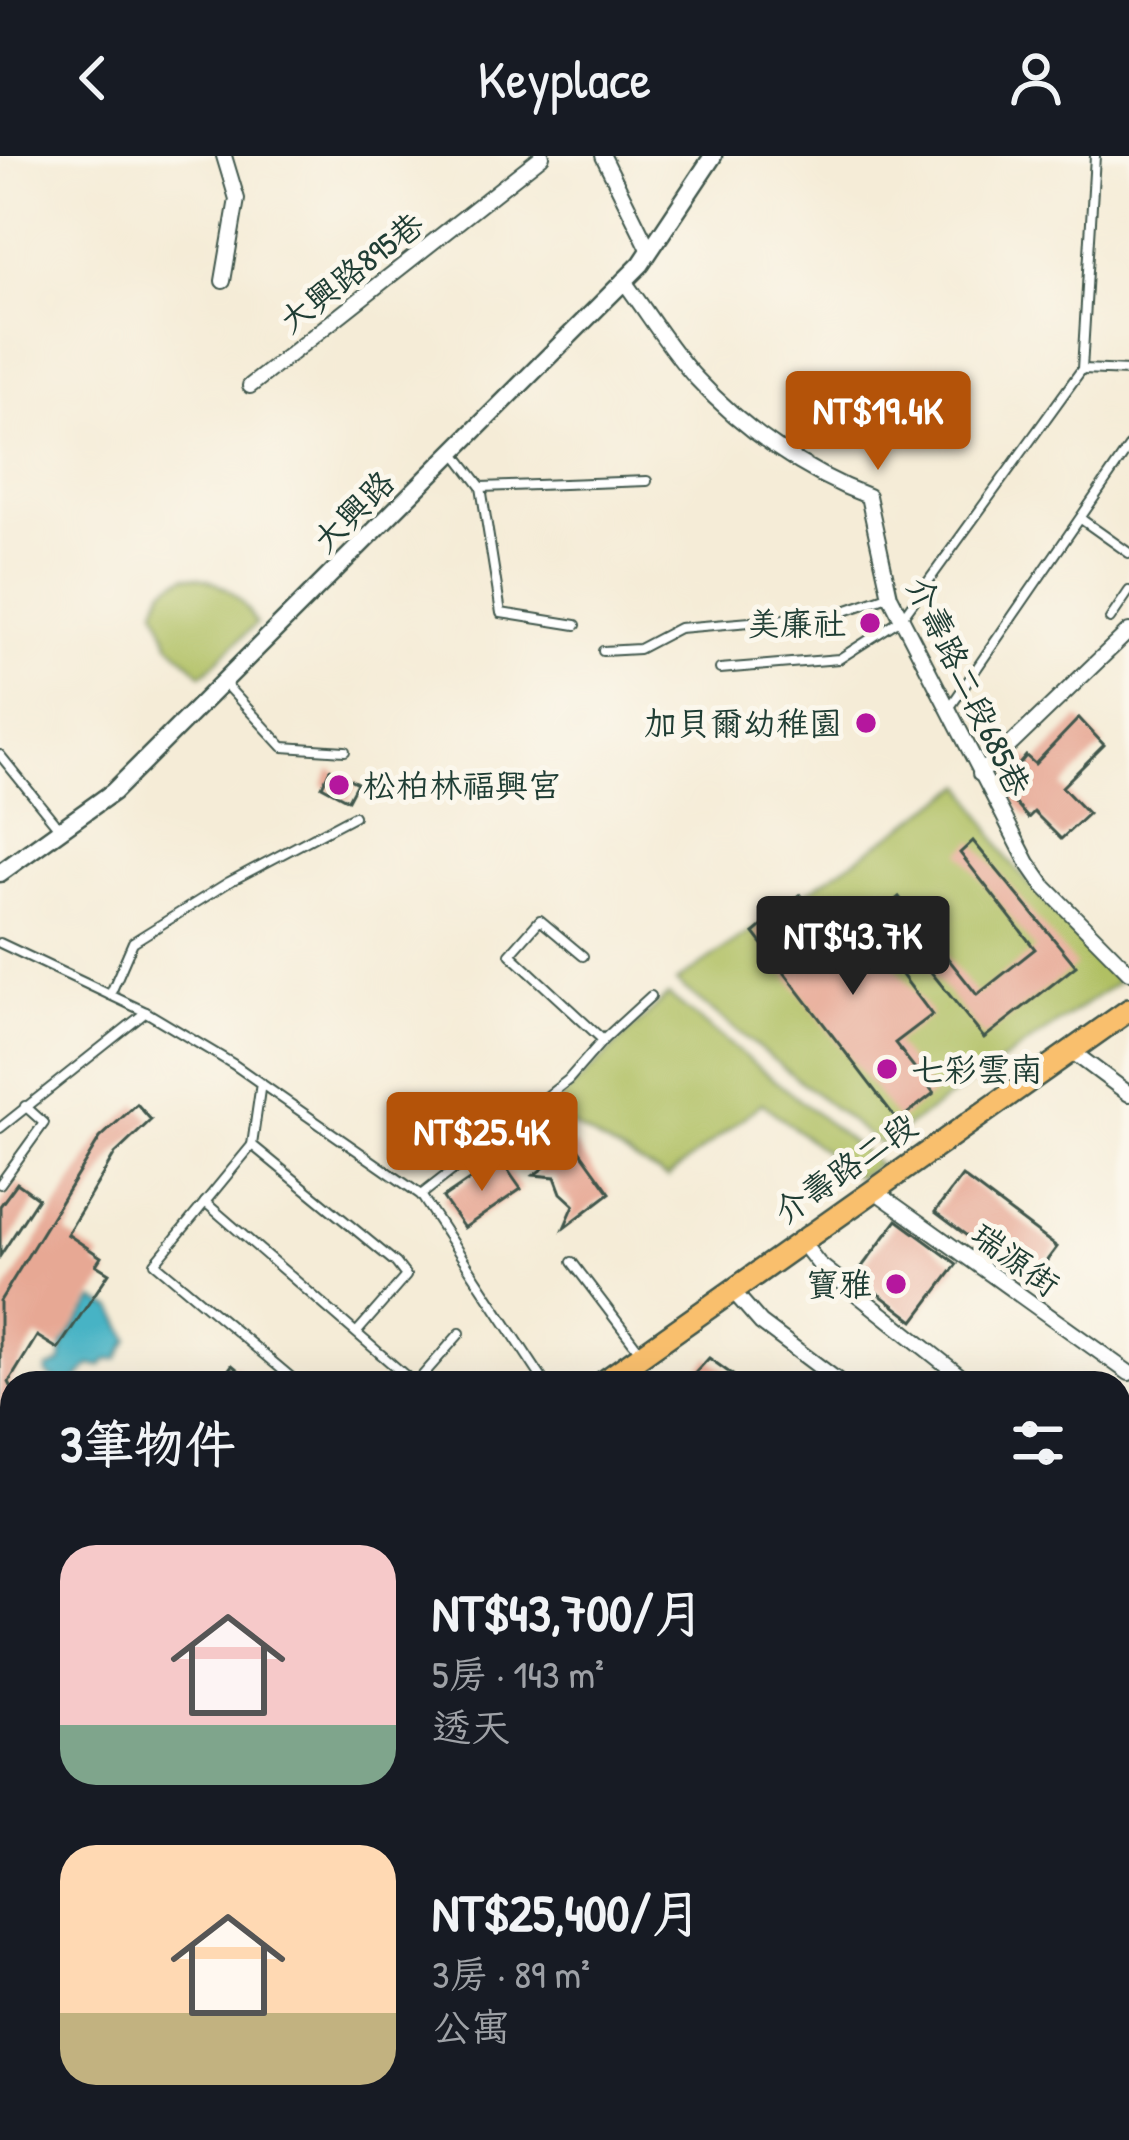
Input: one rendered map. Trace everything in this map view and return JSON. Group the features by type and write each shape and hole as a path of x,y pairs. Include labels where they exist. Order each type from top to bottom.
{"main road":[{"name":"介壽路二段","path":"619,1371 1129,1010"}],"street":[{"path":"223,281 237,199 224,156"},
{"name":"大興路895巷","path":"250,386 542,156"},
{"path":"603,156 650,251"},
{"name":"大興路","path":"0,873 113,792 454,452 650,251 712,156"},
{"name":"介壽路二段685巷","path":"623,280 697,379 734,415 781,449 868,496 890,596 980,774 1043,886 1129,972"},
{"path":"980,774 1129,631"},
{"path":"1070,1050 1129,1094"},
{"name":"瑞源街","path":"872,1189 1126,1371"},
{"path":"800,1240 819,1264 954,1371"},
{"path":"732,1289 761,1323 825,1371"}],"lane":[{"path":"720,669 839,659 901,619 1082,369 1095,156"},
{"path":"1082,369 1129,371"},
{"path":"947,711 1129,447"},
{"path":"454,452 481,487 501,613 576,625"},
{"path":"481,487 646,481"},
{"path":"1081,519 1129,553"},
{"path":"1110,620 1129,591"},
{"path":"603,651 639,649 679,628 833,615 890,596"},
{"path":"224,683 283,747 345,751"},
{"path":"0,755 60,829"},
{"path":"110,995 133,943 229,882 354,816"},
{"path":"583,956 540,920 510,954 603,1040"},
{"path":"0,943 146,1012 261,1083 421,1195 537,1371"},
{"path":"421,1195 568,1080 651,995"},
{"path":"0,1128 146,1012"},
{"path":"261,1083 253,1145 155,1263 284,1371"},
{"path":"0,1184 44,1123 25,1106"},
{"path":"253,1145 406,1276 358,1332"},
{"path":"205,1202 402,1371"},
{"path":"572,1262 642,1354"},
{"path":"426,1371 460,1333"}],"green space":[{"path":"186,576 227,590 256,624 202,675 169,643 156,608 163,589"},
{"path":"964,785 1008,860 1118,982 880,1145 676,982"},
{"path":"668,995 879,1164 857,1177 762,1103 667,1178 548,1112"}],"water":[{"path":"94,1300 114,1309 129,1339 118,1359 101,1366 47,1371 61,1363 63,1345"}],"building":[{"path":"1079,718 1104,745 1062,787 1088,814 1061,839 1034,812 1028,818 1008,795 1010,775 1026,756 1035,764"},
{"name":"松柏林福興宮","path":"330,769 357,783 348,800 322,786"},
{"path":"973,841 1076,966 984,1038 882,911 899,897 977,995 1035,949 960,853"},
{"path":"800,895 832,936 857,915 932,1015 895,1043 934,1093 898,1121 754,933"},
{"path":"137,1104 151,1120 115,1154 67,1234 101,1257 96,1265 109,1273 58,1349 37,1336 16,1371 0,1371 0,1301 100,1138"},
{"path":"575,1144 610,1193 564,1228 574,1205 561,1193 555,1177 534,1175"},
{"path":"500,1159 521,1189 464,1228 443,1198"},
{"path":"962,1176 1057,1247 1030,1283 935,1212"},
{"path":"17,1183 38,1198 0,1256 0,1206"},
{"path":"897,1220 957,1264 914,1321 855,1276"},
{"path":"709,1358 727,1371 697,1371"}],"place":[{"name":"美廉社","path":"870,623"},
{"name":"加貝爾幼稚園","path":"866,723"},
{"name":"松柏林福興宮","path":"339,785"},
{"name":"七彩雲南","path":"887,1069"},
{"name":"寶雅","path":"896,1284"}]}
